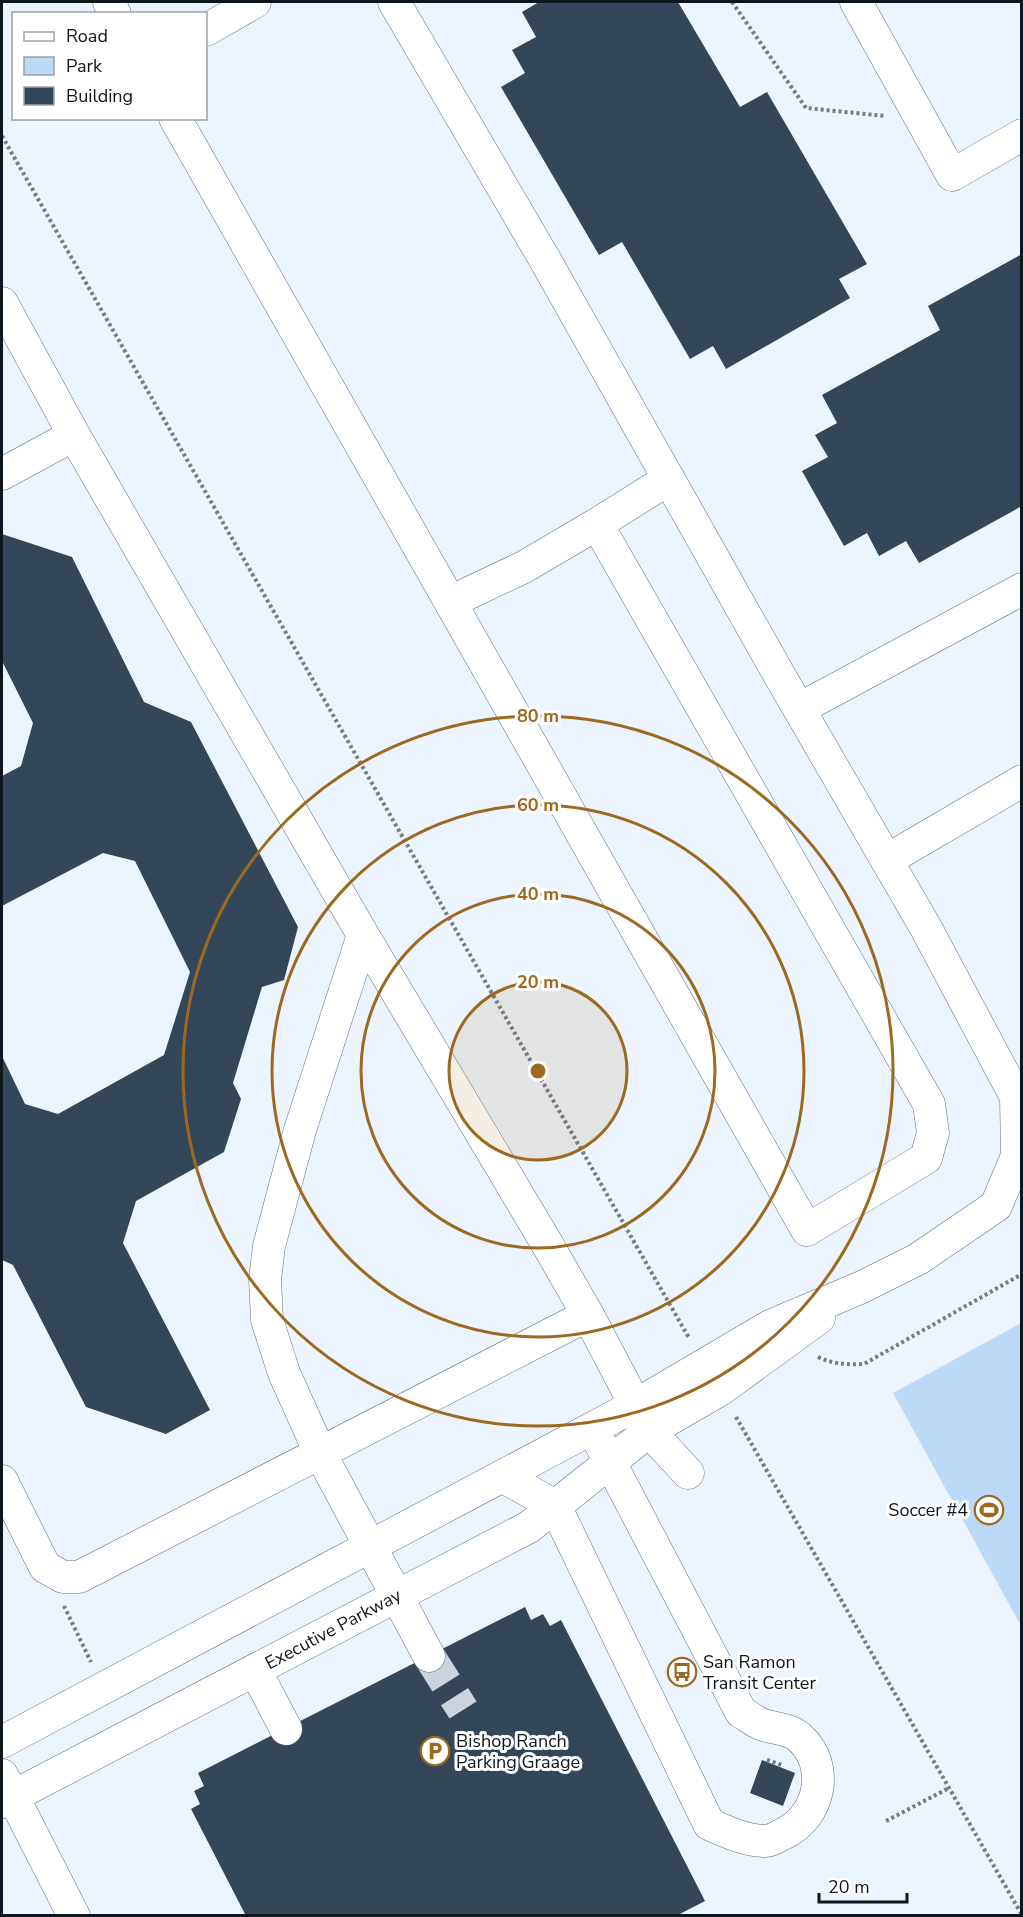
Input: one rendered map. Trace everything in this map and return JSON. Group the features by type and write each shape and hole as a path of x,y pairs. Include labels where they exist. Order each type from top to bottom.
{"street":[{"path":"207,29 255,2"},
{"path":"394,2 544,258 799,709 926,928 1013,1072 1016,1097 1017,1156 996,1206 918,1259 862,1287 770,1326 704,1364 643,1418"},
{"path":"856,2 952,174 1022,135"},
{"path":"176,120 807,1230 926,1158 933,1133 929,1104 597,524"},
{"path":"2,303 74,435 363,935 588,1315 643,1418 688,1473"},
{"path":"2,474 74,435"},
{"path":"450,602 524,567 669,479"},
{"path":"799,709 1022,589"},
{"path":"887,860 1022,781"},
{"path":"363,935 300,1130 269,1246 265,1280 267,1320 284,1374 320,1453 429,1656"},
{"path":"2,1742 592,1429 643,1418 720,1390 862,1287"},
{"path":"2,1481 45,1567 63,1577 79,1577 588,1315"},
{"name":"Executive Parkway","path":"5,1791 255,1670 529,1527 610,1462 643,1418"},
{"path":"502,1476 555,1506 709,1824 736,1836 768,1841 790,1831 810,1812 818,1790 819,1779 813,1755 799,1737 761,1724 741,1712 592,1429"},
{"path":"255,1670 286,1729"},
{"path":"5,1791 74,1916"}],"path":[{"path":"732,2 806,108 922,120"},
{"path":"2,136 704,1364"},
{"path":"790,1340 808,1353 828,1362 849,1365 864,1364 1022,1274"},
{"path":"720,1390 1022,1915"},
{"path":"45,1567 94,1668"},
{"path":"886,1821 949,1788"}],"green space":[{"name":"Soccer #4","path":"1021,1323 1021,1626 893,1393"}],"building":[{"path":"539,2 678,2 740,107 767,92 867,264 839,279 850,298 726,369 713,346 690,359 622,242 599,255 501,87 525,73 512,50 536,37 522,12"},
{"path":"1022,254 1022,506 919,563 906,541 879,556 867,533 844,546 802,471 828,457 815,435 837,423 822,395 940,330 928,306"},
{"path":"2,534 72,557 144,702 191,722 298,927 284,980 262,987 233,1083 241,1099 224,1152 136,1201 123,1243 210,1410 166,1434 86,1407 13,1265 2,1260 2,1056 25,1104 58,1114 164,1055 190,972 135,861 103,853 2,906 2,776 21,766 33,723 2,661"},
{"name":"Bishop Ranch Parking Graage","path":"525,1607 531,1620 543,1614 550,1626 561,1620 705,1901 676,1916 246,1916 191,1809 200,1804 194,1791 204,1786 198,1773"},
{"path":"762,1760 795,1773 783,1806 750,1793"}],"tunnel":[{"path":"429,1656 463,1710"}],"place":[{"name":"Soccer #4","path":"989,1510"},
{"name":"San Ramon Transit Center","path":"682,1672"},
{"name":"Bishop Ranch Parking Graage","path":"435,1751"}]}
